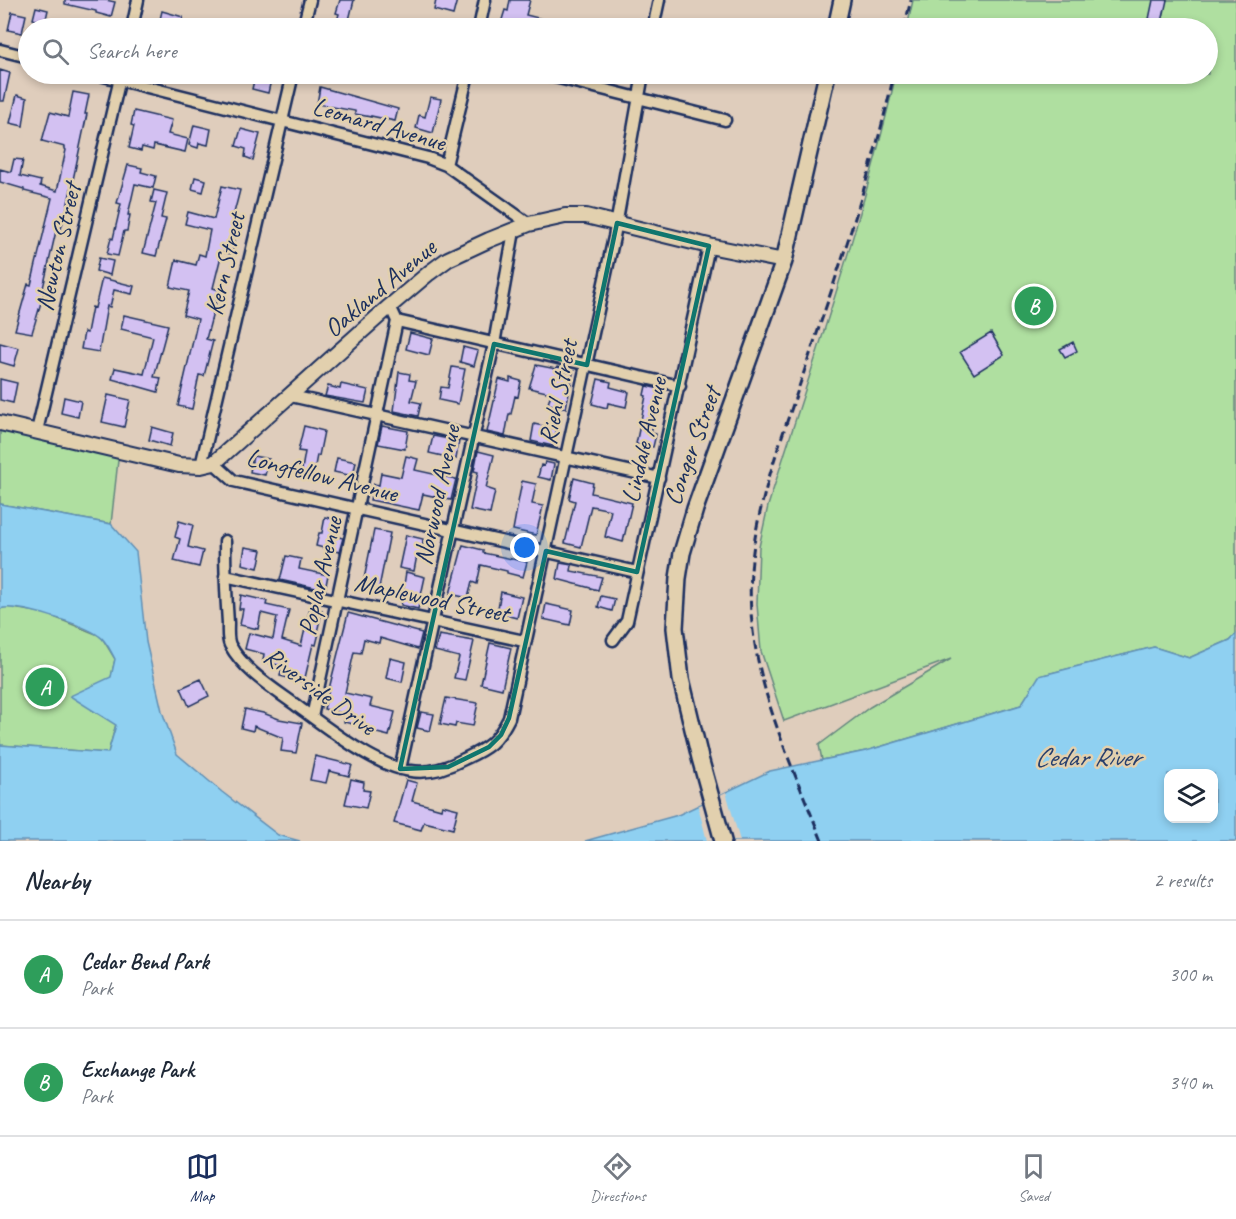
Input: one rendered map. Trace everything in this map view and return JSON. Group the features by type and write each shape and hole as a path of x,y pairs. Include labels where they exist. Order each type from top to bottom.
{"main road":[{"path":"838,18 842,0"},
{"name":"Conger Street","path":"723,841 702,766 677,654 676,603 682,552 694,509 784,261 825,84"}],"street":[{"path":"134,18 138,0"},
{"path":"306,18 310,0"},
{"path":"481,18 485,0"},
{"path":"655,18 659,0"},
{"path":"0,50 18,54"},
{"name":"Newton Street","path":"37,431 119,84"},
{"name":"Leonard Avenue","path":"150,84 410,152 446,165 529,224"},
{"name":"Kern Street","path":"208,464 291,84"},
{"path":"446,165 466,84"},
{"path":"583,84 725,120"},
{"name":"Riehl Street","path":"509,718 617,223 642,84"},
{"name":"Oakland Avenue","path":"208,464 291,396 390,306 448,259 529,224 565,216 586,216 709,246 784,261"},
{"name":"Norwood Avenue","path":"400,769 494,344 514,231"},
{"name":"Lindale Avenue","path":"613,640 627,621 709,246"},
{"path":"390,306 398,321 680,386"},
{"name":"Poplar Avenue","path":"312,717 398,321"},
{"path":"291,396 658,478"},
{"path":"0,423 179,465 208,464"},
{"name":"Longfellow Avenue","path":"208,464 234,481 637,572"},
{"name":"Riverside Drive","path":"225,541 229,644 245,665 346,741 400,769 413,772 448,767 489,747 501,735 509,718"},
{"name":"Maplewood Street","path":"225,576 524,641"}],"highlighted area":[{"path":"617,223 709,246 637,572 546,551 509,718 501,735 489,747 448,767 400,769 494,344 587,365"}],"green space":[{"path":"913,0 1236,0 1236,634 1230,640 1189,658 1154,647 1040,676 1021,705 866,751 822,760 819,745 870,707 951,659 784,721 761,651 757,604 759,547 768,506 853,237 894,84 1218,84 1218,18 909,18"},
{"path":"0,424 119,451 111,524 0,504"},
{"path":"6,607 44,613 101,636 115,659 111,678 92,710 116,724 108,753 0,745 0,609"}],"water":[{"path":"0,504 111,524 136,552 146,642 162,711 177,754 278,835 300,841 0,841 0,745 108,753 116,725 70,696 111,677 115,659 102,638 80,626 50,616 20,609 0,609"},
{"name":"Cedar River","path":"1236,634 1236,841 585,841 678,815 770,771 866,751 1021,705 1039,676 1154,647 1189,658 1230,640"}],"pier":[{"path":"726,792 740,841 707,841 698,806"}],"building":[{"path":"65,0 115,2 111,17 65,4"},
{"path":"340,0 354,0 350,18 338,18 339,14 336,13"},
{"path":"436,0 457,0 453,15 434,10"},
{"path":"510,0 530,0 526,15 538,18 503,18 505,10 508,11"},
{"path":"1153,0 1167,0 1163,18 1149,18"},
{"path":"36,7 48,10 46,18 33,18"},
{"path":"162,11 183,17 183,18 160,18"},
{"path":"12,12 26,15 25,18 18,18 18,32 8,30"},
{"path":"0,70 10,73 4,101 0,101"},
{"path":"253,84 270,84 268,93 252,89"},
{"path":"320,87 398,109 395,121 317,104"},
{"path":"73,92 89,95 67,208 60,232 56,231 43,288 45,289 32,333 15,330 28,284 31,285 52,198 0,182 0,169 11,172 14,159 23,160 20,176 41,181 40,186 57,191 66,150 65,147 42,141 50,112 68,117"},
{"path":"17,95 27,98 23,126 10,123"},
{"path":"430,97 441,99 433,133 416,128 419,115 425,117"},
{"path":"134,111 172,120 168,134 188,139 185,152 154,145 153,150 142,147 141,151 129,148 134,126 131,125"},
{"path":"194,125 211,129 208,145 199,143 198,148 189,145"},
{"path":"241,129 260,134 253,160 245,157 246,149 236,146"},
{"path":"128,165 142,168 141,172 156,176 153,188 135,184 127,231 124,231 118,256 107,254 111,238 113,239 121,204 117,203"},
{"path":"195,177 206,180 203,192 192,189"},
{"path":"222,186 240,190 233,217 237,218 232,240 234,241 232,254 222,252 213,288 219,290 206,339 213,341 204,376 199,375 192,409 178,406 198,319 183,315 189,291 170,287 176,260 196,265 199,254 205,256 210,230 185,224 188,212 214,219"},
{"path":"154,190 167,193 161,218 166,219 156,256 143,253 156,203 151,202"},
{"path":"99,258 113,261 110,275 96,271"},
{"path":"102,278 134,286 132,294 114,290 110,307 107,306 99,352 81,349 84,332 87,333 92,307 95,308"},
{"path":"124,315 168,325 154,377 161,378 158,392 112,379 115,368 144,374 153,337 121,329"},
{"path":"410,333 433,339 429,355 406,349"},
{"path":"991,333 1004,355 974,374 960,352"},
{"path":"1073,342 1077,351 1065,357 1060,349"},
{"path":"0,343 19,348 14,366 0,362"},
{"path":"463,347 478,351 474,366 460,362"},
{"path":"536,365 556,369 557,367 573,373 566,408 548,404 551,393 529,388"},
{"path":"452,367 465,369 458,404 439,400 441,387 448,388"},
{"path":"399,372 410,374 409,380 416,381 411,401 421,403 418,416 394,411"},
{"path":"510,378 521,381 518,397 515,396 511,414 509,414 505,436 487,432 499,379 510,382"},
{"path":"0,379 17,383 13,403 0,400"},
{"path":"598,379 611,382 610,387 629,392 626,407 608,403 607,408 592,404"},
{"path":"341,384 368,390 365,403 325,396 328,386 340,389"},
{"path":"646,386 660,389 651,433 656,434 653,447 636,444"},
{"path":"108,395 130,400 124,427 102,422"},
{"path":"64,397 81,401 78,417 61,413"},
{"path":"534,424 557,429 553,446 531,441"},
{"path":"304,426 324,431 313,477 301,475 305,452 298,451"},
{"path":"382,426 408,431 405,449 378,444"},
{"path":"152,427 173,433 170,446 149,440"},
{"path":"433,436 459,441 456,459 429,453"},
{"path":"478,451 494,455 486,488 495,491 490,514 470,510 478,472 474,471"},
{"path":"253,456 269,459 265,475 250,472"},
{"path":"406,456 418,459 415,470 456,479 451,500 423,494 419,510 370,500 374,484 379,485 381,473 401,477"},
{"path":"337,458 356,462 353,476 334,472"},
{"path":"545,462 554,464 551,480 538,477 541,465 544,466"},
{"path":"574,478 593,483 591,493 632,503 623,542 605,537 611,510 591,506 581,547 565,543 575,501 569,499"},
{"path":"522,481 536,484 532,504 543,506 536,535 513,530"},
{"path":"325,517 338,520 334,536 343,538 339,552 316,546 319,533 322,533"},
{"path":"179,521 193,525 188,547 203,551 199,567 174,561 180,539 175,537"},
{"path":"374,530 390,533 378,593 362,589"},
{"path":"406,535 423,539 422,556 417,555 414,571 399,568"},
{"path":"463,545 483,550 483,553 527,562 523,577 481,565 477,584 472,582 468,598 450,594"},
{"path":"245,547 262,550 258,568 242,564"},
{"path":"286,556 301,559 299,569 328,575 325,590 280,580"},
{"path":"560,563 572,565 571,571 602,577 598,590 557,579"},
{"path":"406,572 425,577 418,609 401,605"},
{"path":"501,592 522,597 517,618 497,613"},
{"path":"241,595 267,601 266,605 289,610 282,640 301,646 310,608 322,611 316,645 313,644 304,682 280,676 282,666 263,661 264,654 245,649 249,633 273,639 277,617 261,613 258,629 240,625 243,609 239,609"},
{"path":"601,596 615,599 612,611 598,607"},
{"path":"546,604 573,610 570,625 543,619"},
{"path":"348,613 422,633 418,649 380,638 379,643 364,639 361,653 354,652 345,693 372,699 370,706 395,712 389,736 369,731 370,728 344,722 346,714 324,709"},
{"path":"439,635 474,641 465,680 454,678 459,657 435,651"},
{"path":"490,643 511,648 502,689 481,684"},
{"path":"390,658 406,662 402,682 386,678"},
{"path":"201,679 209,696 189,706 181,688"},
{"path":"446,698 478,703 473,726 456,723 455,727 440,724"},
{"path":"245,709 302,723 296,753 281,751 283,738 254,726 253,731 241,728"},
{"path":"421,712 434,714 430,731 417,728"},
{"path":"315,756 352,765 349,776 329,771 326,783 310,780"},
{"path":"351,779 364,782 363,790 370,791 366,808 345,804"},
{"path":"406,780 417,783 412,801 441,809 442,805 458,809 453,829 424,822 421,830 394,823"}],"railway":[{"path":"906,18 911,0"},
{"path":"822,841 788,757 760,671 751,612 753,550 766,488 854,222 892,84"}],"place":[{"name":"Exchange Park","path":"1034,306"},
{"name":"Cedar Bend Park","path":"45,687"}]}
